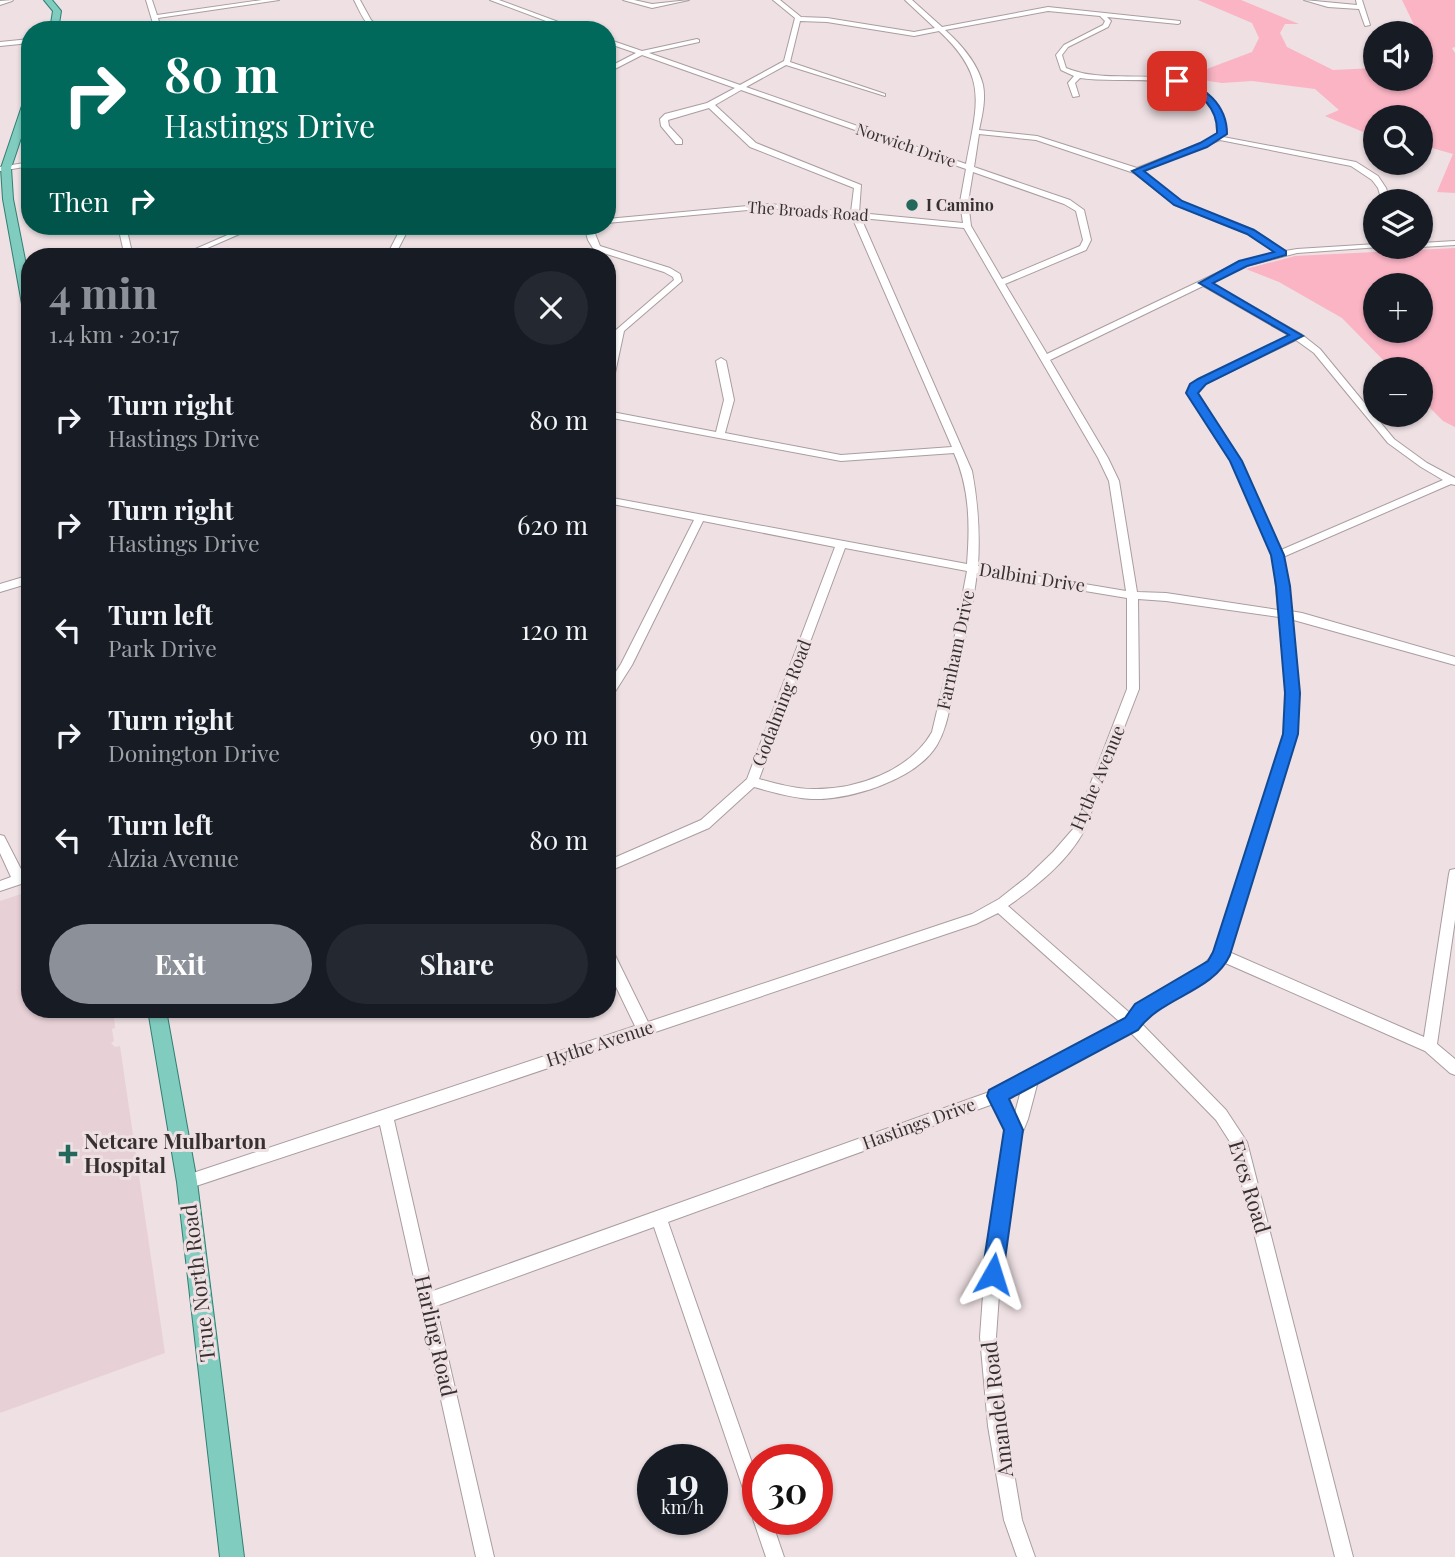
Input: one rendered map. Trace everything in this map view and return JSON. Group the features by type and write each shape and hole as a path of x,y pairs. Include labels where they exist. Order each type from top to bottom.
{"main road":[{"path":"48,0 57,11 55,21"},
{"path":"21,121 3,168 21,268"},
{"name":"True North Road","path":"158,1018 187,1182 232,1557"}],"street":[{"path":"0,3 10,0"},
{"path":"149,0 156,21"},
{"path":"155,18 276,0"},
{"path":"357,0 368,21"},
{"path":"493,0 552,21"},
{"path":"626,0 649,6 686,0"},
{"path":"680,142 665,126 664,119 676,112 710,105 786,63 798,19 795,13 776,0"},
{"path":"1307,0 1328,5 1360,4 1366,21"},
{"name":"Hythe Avenue","path":"187,1182 976,918 999,906 1070,844 1086,812 1133,689 1132,595 1114,481 967,226 964,202 981,97 979,84 961,48 914,1"},
{"path":"798,19 827,20 903,33 943,30 1048,9 1080,11 1103,17 1108,22 1106,26 1066,46 1059,55 1063,69 1095,79 1172,80 1192,86 1215,106 1222,122 1222,134 1219,138"},
{"path":"1103,17 1115,13 1178,22"},
{"path":"616,66 641,53 697,41"},
{"path":"0,44 21,42"},
{"name":"Norwich Drive","path":"616,44 1068,202 1081,214 1087,242 1083,248 1000,283"},
{"path":"786,63 883,95"},
{"path":"1075,96 1071,83 1079,76"},
{"path":"710,105 753,145 856,184 859,191 855,214"},
{"path":"976,132 1037,138 1137,171 1178,203 1251,232 1282,253"},
{"path":"1137,171 1219,138 1353,164 1364,168 1379,181 1382,189"},
{"path":"3,168 21,165"},
{"name":"The Broads Road","path":"616,220 753,206 967,226"},
{"name":"Farnham Drive","path":"752,782 812,794 835,793 888,776 924,755 938,732 973,569 972,492 967,471 855,214"},
{"path":"202,248 233,235"},
{"path":"1433,244 1455,243"},
{"path":"1044,359 1243,264 1282,253 1363,247"},
{"path":"616,254 667,270 677,276 676,285 620,330 616,348"},
{"path":"1204,283 1298,336 1329,362 1391,441 1453,481"},
{"path":"616,329 620,330"},
{"name":"Hastings Drive","path":"426,1301 996,1096 1132,1024 1142,1010 1207,973 1221,955 1291,734 1294,712 1278,555 1236,461 1192,393 1202,382 1298,336"},
{"path":"720,436 729,400 721,361"},
{"path":"616,416 841,458 956,450"},
{"path":"1278,555 1453,481"},
{"name":"Dalbini Drive","path":"616,502 973,569 1132,595 1147,594 1285,614 1455,661"},
{"path":"616,681 700,517"},
{"name":"Godalming Road","path":"616,863 705,824 752,782 842,543"},
{"path":"0,588 21,582"},
{"path":"0,839 21,872"},
{"path":"1430,1046 1455,874"},
{"path":"0,886 21,879"},
{"name":"Eves Road","path":"999,906 1132,1024 1221,1115 1239,1142 1345,1557"},
{"path":"1221,955 1430,1046 1455,1068"},
{"path":"616,971 644,1029"},
{"path":"1013,1136 1021,1119 1031,1079"},
{"name":"Amandel Road","path":"996,1096 1010,1118 1013,1136 994,1253 988,1338 997,1426 1011,1506 1026,1557"},
{"name":"Harling Road","path":"385,1115 485,1557"},
{"path":"659,1218 742,1459"},
{"path":"767,1535 775,1557"}],"shaded area":[{"path":"1198,0 1241,0 1299,24 1285,24 1280,33 1287,47 1333,70 1363,69 1363,91 1433,91 1433,21 1412,21 1402,0 1455,0 1455,47 1452,48 1455,53 1455,193 1437,192 1453,154 1433,148 1433,105 1363,105 1363,132 1325,116 1339,110 1315,89 1252,81 1222,83 1208,81 1196,73 1252,52 1259,38 1252,23"},
{"path":"1455,248 1455,427 1443,421 1433,411 1433,357 1380,357 1367,343 1433,343 1433,273 1363,273 1363,339 1342,318 1279,282 1246,269 1295,256 1363,253 1363,259 1433,259 1433,249"},
{"name":"Netcare Mulbarton Hospital","path":"21,894 21,1018 114,1018 114,1041 111,1043 115,1047 120,1046 165,1353 0,1413 0,901"}],"place":[{"name":"I Camino","path":"912,205"},
{"name":"Netcare Mulbarton Hospital","path":"68,1154"}],"route":[{"path":"993,1274 1014,1130 996,1096 1132,1024 1142,1010 1214,967 1221,955 1291,734 1293,693 1278,555 1236,461 1192,393 1202,382 1298,336 1204,283 1243,264 1282,253 1251,232 1178,203 1137,171 1204,145 1222,134 1222,122 1209,98 1192,86 1177,81"}]}
